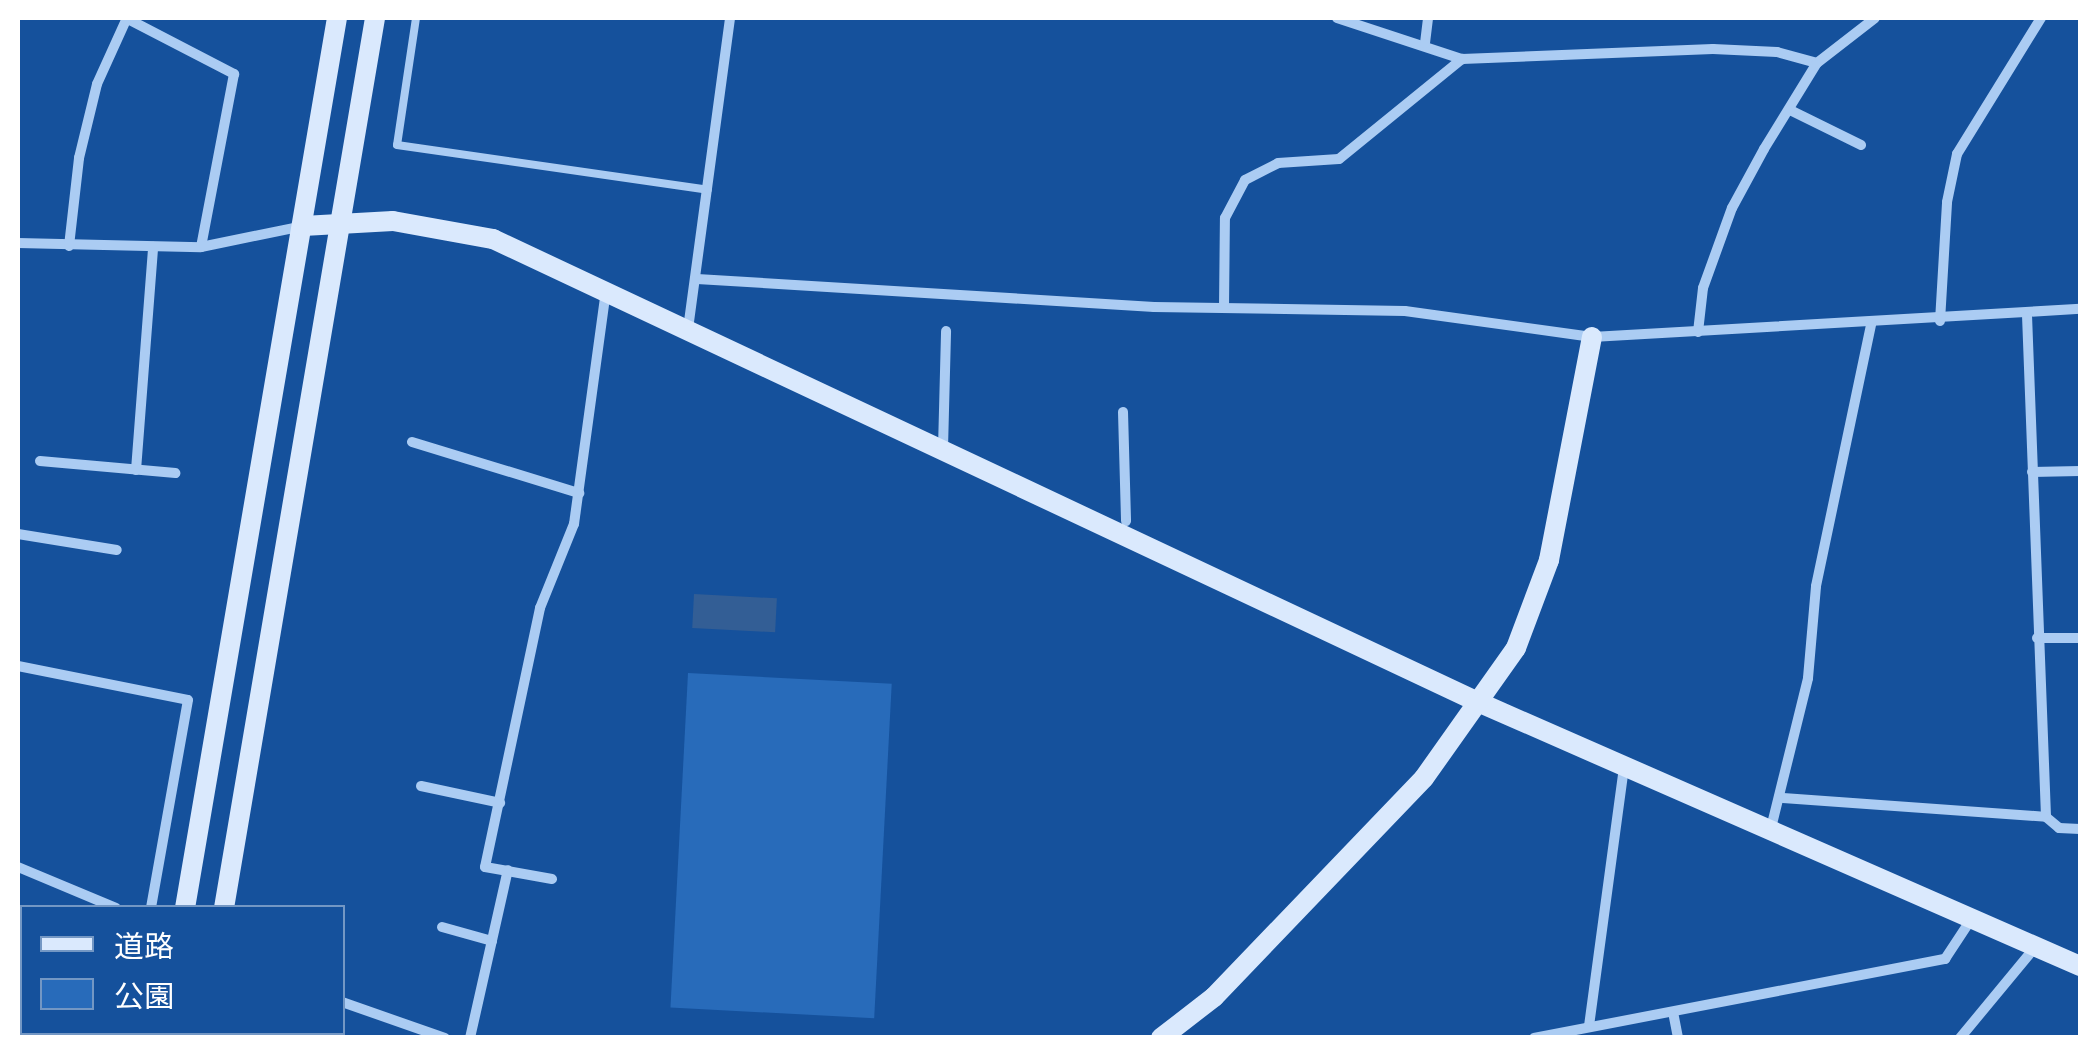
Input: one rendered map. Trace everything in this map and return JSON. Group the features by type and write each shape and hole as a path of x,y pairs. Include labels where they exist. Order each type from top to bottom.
{"street":[{"path":"186,905 338,18"},
{"path":"225,905 375,18"},
{"path":"688,329 730,18"},
{"path":"1337,18 1425,42 1462,59 1713,49 1777,52 1817,63"},
{"path":"1425,42 1428,18"},
{"path":"1698,332 1703,288 1732,208 1817,63 1874,18"},
{"path":"1940,321 1947,202 1957,154 2041,18"},
{"path":"69,246 79,158 97,84 126,19 234,74 200,247"},
{"path":"1224,306 1225,218 1245,180 1278,163 1340,159 1462,59"},
{"path":"1792,111 1861,146"},
{"path":"18,243 200,247 342,219 458,230 606,289 1478,702 2080,966"},
{"path":"136,470 153,248"},
{"path":"697,279 1224,306 1405,311 1592,337 1871,325 2080,309"},
{"path":"552,879 485,867 540,608 565,558 606,289"},
{"path":"2027,315 2046,816"},
{"path":"1771,828 1783,798 1808,678 1816,586 1871,325"},
{"path":"944,448 946,332"},
{"path":"1160,1038 1214,997 1424,778 1516,648 1549,560 1592,337"},
{"path":"1123,412 1126,521"},
{"path":"412,442 578,492"},
{"path":"40,461 175,473"},
{"path":"2032,472 2080,470"},
{"path":"18,534 118,550"},
{"path":"2037,638 2080,638"},
{"path":"18,666 188,700 152,905"},
{"path":"1589,1026 1624,767"},
{"path":"422,786 500,802"},
{"path":"1783,798 2046,816 2059,828 2080,829"},
{"path":"18,866 109,905"},
{"path":"470,1038 508,870"},
{"path":"1534,1038 1945,959 1972,918"},
{"path":"442,928 492,941"},
{"path":"1960,1038 2036,945"},
{"path":"345,1003 445,1038"},
{"path":"1674,1012 1678,1038"},
{"path":"1610,1022 1613,1038"}],"lane":[{"path":"416,18 397,145 708,190"}],"green space":[{"path":"688,673 892,684 874,1018 670,1008"}],"shaded area":[{"path":"694,594 777,598 775,632 692,628"}]}
